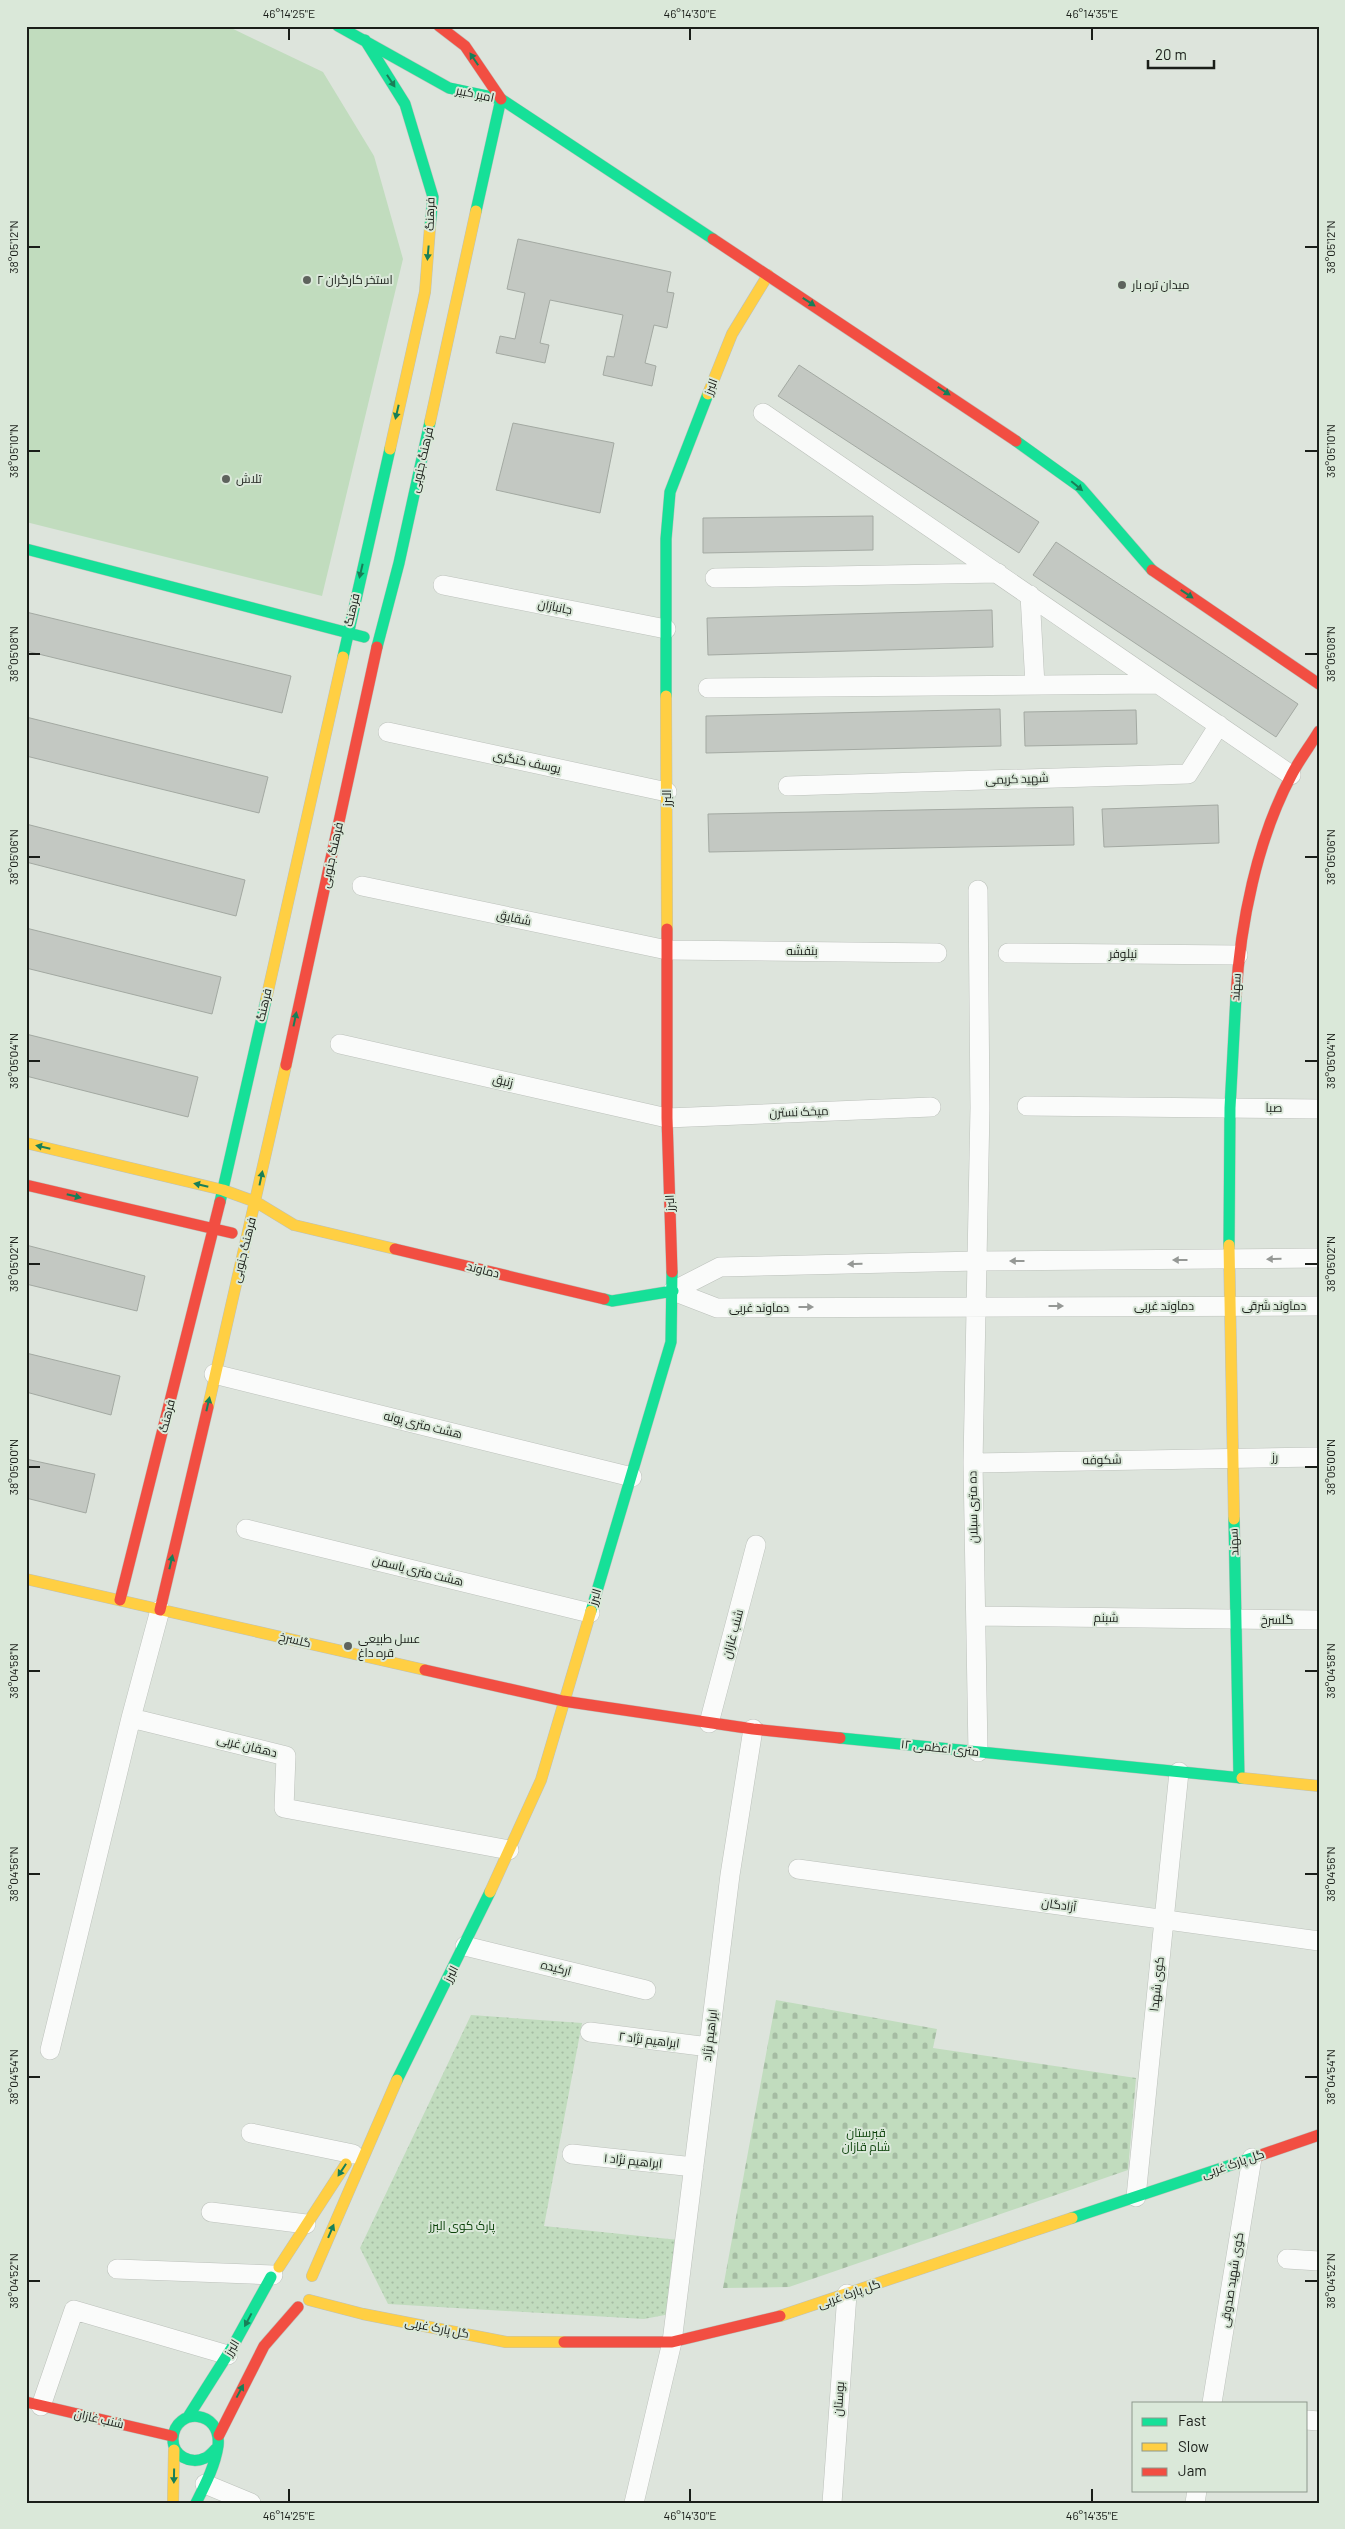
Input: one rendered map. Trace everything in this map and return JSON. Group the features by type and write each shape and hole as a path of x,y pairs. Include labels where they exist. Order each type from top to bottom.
{"main road":[{"name":"امیر کبیر","path":"338,26 449,88 501,99"},
{"name":"امیر کبیر","path":"439,26 466,46 501,99"},
{"name":"فرهنگ","path":"120,1600 214,1231 425,292 432,197 405,104 364,40"},
{"path":"501,99 983,417 1080,487 1147,566 1319,684"},
{"name":"فرهنگ جنوبی","path":"160,1610 214,1374 251,1234 256,1202 379,640 399,564 501,99"},
{"name":"البرز","path":"312,2276 387,2100 465,1946 541,1780 671,1342 673,1291 667,1118 666,792 666,539 670,492 732,334 768,275"},
{"path":"26,549 379,640"},
{"name":"سهند","path":"1239,1778 1229,1306 1230,1108 1238,955 1255,876 1275,810 1292,775 1319,731"},
{"path":"26,1143 223,1190 256,1202 294,1225"},
{"path":"26,1185 214,1231 251,1234"},
{"path":"275,1229 294,1225"},
{"name":"دماوند","path":"294,1225 612,1301 673,1291"},
{"name":"گلسرخ","path":"26,1579 563,1701"},
{"name":"۱۲ متری اعظمی","path":"563,1701 753,1729 1319,1786"},
{"name":"البرز","path":"188,2417 228,2355 274,2273 387,2100"},
{"name":"گل پارک غربی","path":"309,2300 363,2314 506,2342 672,2342 766,2322 1319,2135"},
{"path":"196,2503 205,2484 217,2448 219,2435 228,2412 264,2346 298,2307 309,2300 314,2288 312,2276 300,2266 291,2264 274,2273 269,2290 272,2295"},
{"name":"گل پارک غربی","path":"314,2288 363,2314"},
{"path":"286,2307 298,2307"},
{"name":"شنب غازان","path":"34,2404 172,2436"},
{"path":"173,2503 174,2450 172,2436 177,2424 188,2417 201,2416 213,2423 219,2435"},
{"path":"174,2450 183,2459 196,2463 209,2458 217,2448"}],"street":[{"path":"764,413 1292,775"},
{"path":"716,578 998,573"},
{"name":"جانبازان","path":"443,585 666,629"},
{"path":"1030,595 1035,685"},
{"path":"708,688 1158,684"},
{"name":"شهید کریمی","path":"788,786 1188,774 1218,725"},
{"name":"یوسف کنگری","path":"388,732 666,792"},
{"name":"شقایق","path":"362,886 667,950"},
{"name":"ده متری سبلان","path":"978,890 980,1108 977,1262 974,1306 973,1463 978,1752"},
{"name":"بنفشه","path":"667,950 937,952"},
{"name":"نیلوفر","path":"1008,953 1238,955"},
{"name":"زنبق","path":"340,1044 667,1118"},
{"path":"1027,1106 1230,1108"},
{"name":"میخک نسترن","path":"667,1118 931,1107"},
{"name":"صبا","path":"1230,1108 1319,1108"},
{"path":"673,1291 720,1267 1319,1258"},
{"name":"دماوند غربی","path":"673,1291 717,1308 1229,1306"},
{"name":"دماوند شرقی","path":"1229,1306 1319,1306"},
{"name":"هشت متری پونه","path":"214,1374 632,1477"},
{"name":"رز","path":"1232,1457 1319,1456"},
{"name":"شکوفه","path":"973,1463 1232,1457"},
{"name":"هشت متری یاسمن","path":"246,1529 590,1613"},
{"name":"شنب غازان","path":"709,1723 756,1545"},
{"path":"50,2050 131,1718 160,1610"},
{"name":"شبنم","path":"976,1616 1236,1620"},
{"name":"گلسرخ","path":"1236,1620 1319,1620"},
{"name":"دهقان غربی","path":"131,1718 286,1756 284,1808 510,1850"},
{"name":"ابراهیم نژاد","path":"634,2503 672,2342 730,1875 753,1729"},
{"name":"کوی شهدا","path":"1136,2197 1179,1772"},
{"name":"آزادگان","path":"798,1869 1319,1941"},
{"name":"ارکیده","path":"465,1946 646,1990"},
{"name":"ابراهیم نژاد ۲","path":"590,2032 709,2047"},
{"path":"250,2133 353,2154"},
{"name":"ابراهیم نژاد ۱","path":"572,2154 694,2167"},
{"name":"کوی شهید صدوقی","path":"1212,2402 1252,2158"},
{"path":"211,2212 306,2224"},
{"path":"1287,2258 1319,2261"},
{"path":"117,2269 274,2273"},
{"name":"بوستان","path":"832,2503 847,2294"},
{"path":"34,2404 74,2310 228,2355"},
{"path":"205,2484 251,2503"}],"green space":[{"path":"26,26 227,26 323,72 374,156 403,259 322,596 26,522"},
{"name":"قبرستان شام قازان","path":"776,2000 937,2029 933,2048 1136,2078 1128,2170 789,2287 723,2288"},
{"name":"پارک کوی البرز","path":"471,2015 582,2023 544,2226 679,2240 675,2313 644,2319 388,2304 360,2248"}],"building":[{"path":"518,239 671,272 667,292 674,293 667,328 654,325 645,363 656,366 652,386 603,375 607,356 614,357 623,315 550,300 540,343 549,345 545,363 496,353 500,336 515,339 525,293 507,289"},
{"path":"799,365 1039,522 1019,553 778,396"},
{"path":"513,423 614,443 600,513 496,490"},
{"path":"873,516 873,550 703,553 703,518"},
{"path":"1056,542 1298,704 1276,737 1033,575"},
{"path":"992,610 993,647 708,655 707,618"},
{"path":"26,612 291,676 282,713 26,651"},
{"path":"1000,709 1001,746 706,753 706,716"},
{"path":"1136,710 1137,744 1025,746 1024,712"},
{"path":"26,717 268,777 259,813 26,756"},
{"path":"1218,805 1219,843 1104,847 1102,809"},
{"path":"1073,807 1074,845 709,852 708,814"},
{"path":"26,824 245,880 236,916 26,862"},
{"path":"26,928 221,977 212,1014 26,968"},
{"path":"26,1034 198,1077 188,1117 26,1076"},
{"path":"26,1245 145,1276 137,1311 26,1284"},
{"path":"26,1353 120,1376 111,1415 26,1392"},
{"path":"26,1459 95,1474 86,1513 26,1498"}],"traffic: fast":[{"path":"338,26 449,88 501,99 713,239"},
{"path":"365,40 405,104 433,197 430,227"},
{"path":"476,211 501,99"},
{"path":"666,696 666,539 670,492 708,394"},
{"path":"377,647 399,563 430,422"},
{"path":"1016,441 1080,487 1152,570"},
{"path":"343,657 390,449"},
{"path":"26,549 364,637"},
{"path":"1229,1245 1230,1108 1236,996"},
{"path":"220,1202 266,1000"},
{"path":"591,1611 671,1342 672,1272"},
{"path":"604,1299 612,1301 673,1291"},
{"path":"1234,1519 1239,1778"},
{"path":"840,1738 1242,1778"},
{"path":"397,2080 490,1892"},
{"path":"1072,2218 1258,2156"},
{"path":"188,2417 233,2346 271,2277"},
{"path":"196,2503 215,2461 218,2446 217,2434 213,2425 206,2419 198,2416 189,2417 181,2421 176,2428 173,2438 174,2444 176,2450 183,2457 200,2460 217,2448"}],"traffic: slow":[{"path":"430,422 476,211"},
{"path":"390,449 425,292 430,227"},
{"path":"708,394 732,334 768,275"},
{"path":"266,1000 343,657"},
{"path":"666,696 667,929"},
{"path":"208,1407 286,1065"},
{"path":"26,1143 223,1190 256,1202 294,1225 395,1249"},
{"path":"1229,1245 1234,1519"},
{"path":"26,1579 425,1670"},
{"path":"490,1892 541,1780 591,1611"},
{"path":"1242,1778 1319,1786"},
{"path":"312,2276 397,2080"},
{"path":"279,2267 346,2164"},
{"path":"780,2316 1072,2218"},
{"path":"309,2300 363,2314 506,2342 564,2342"},
{"path":"173,2503 174,2450"}],"traffic: jam":[{"path":"439,26 465,46 501,99"},
{"path":"713,239 1016,441"},
{"path":"1152,570 1319,684"},
{"path":"286,1065 377,647"},
{"path":"1236,996 1246,912 1260,855 1279,801 1294,770 1319,731"},
{"path":"667,929 667,1118 672,1272"},
{"path":"26,1185 232,1233"},
{"path":"120,1600 220,1202"},
{"path":"395,1249 604,1299"},
{"path":"160,1610 208,1407"},
{"path":"425,1670 563,1701 753,1729 840,1738"},
{"path":"1258,2156 1319,2135"},
{"path":"219,2435 264,2346 298,2307"},
{"path":"564,2342 672,2342 780,2316"},
{"path":"26,2402 172,2436"}],"place":[{"name":"استخر کارگران ۲","path":"307,280"},
{"name":"میدان تره بار","path":"1122,285"},
{"name":"تلاش","path":"226,479"},
{"name":"عسل طبیعی قره داغ","path":"348,1646"}]}
